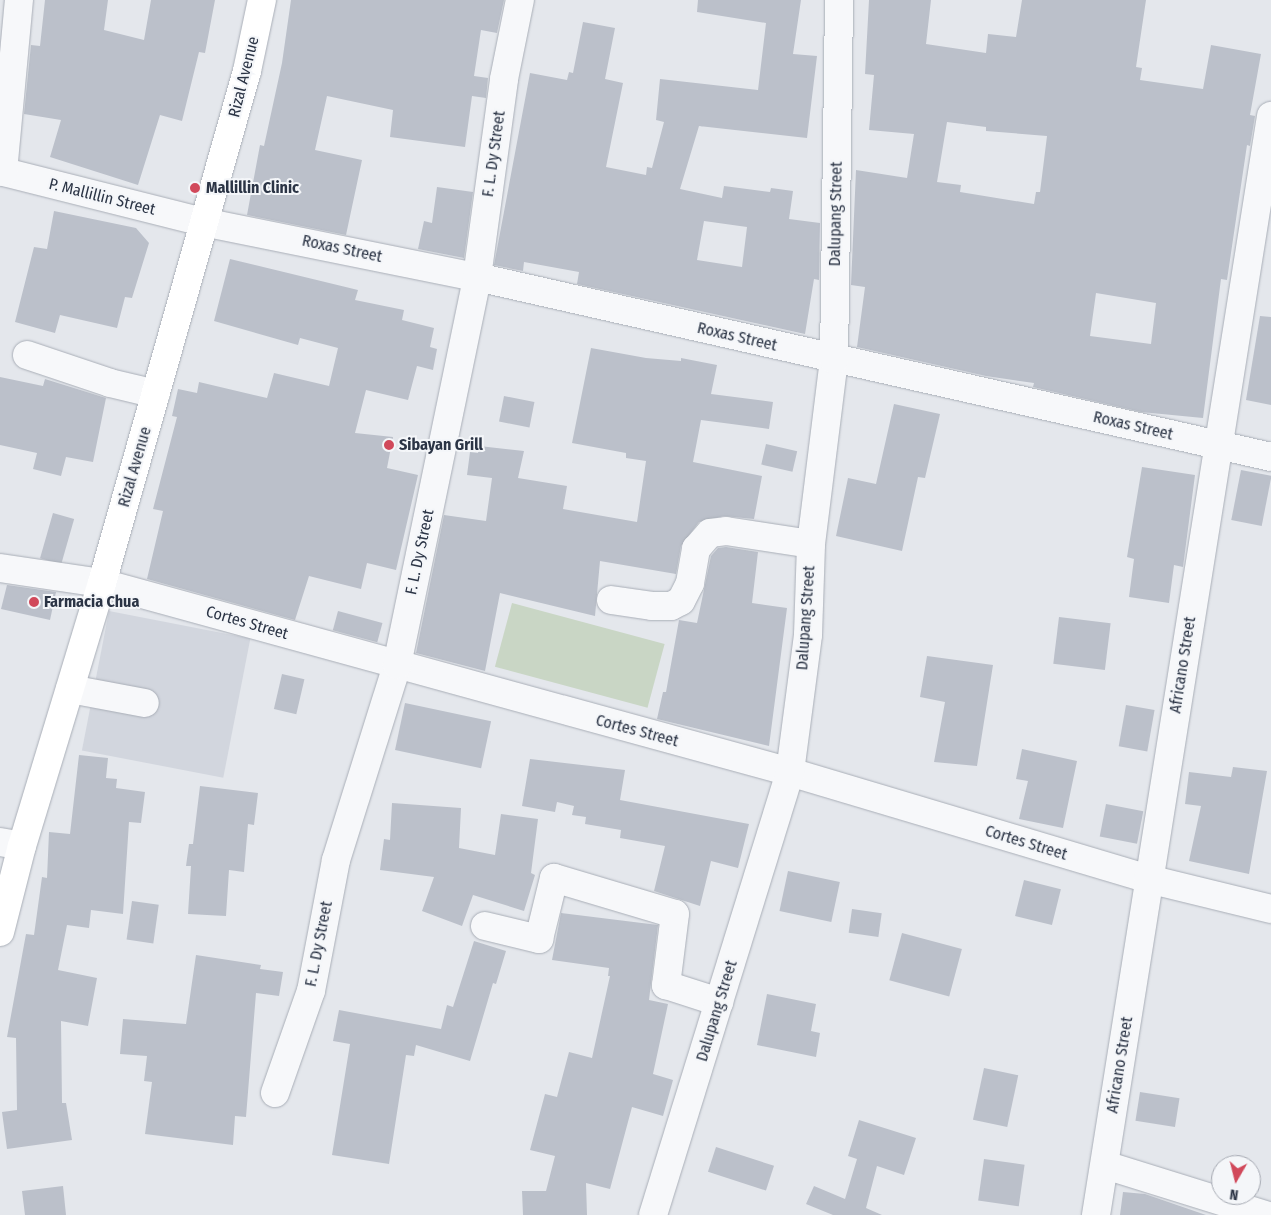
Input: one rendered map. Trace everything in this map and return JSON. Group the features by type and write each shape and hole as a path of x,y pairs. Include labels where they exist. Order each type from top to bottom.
{"main road":[{"name":"Rizal Avenue","path":"1,920 11,844 70,689 102,583 203,222 248,71 262,0"}],"street":[{"path":"1,172 19,0"},
{"name":"F. L. Dy Street","path":"275,1093 311,991 336,860 397,665 477,277 504,80 520,0"},
{"name":"Dalupang Street","path":"653,1215 790,772 808,635 811,544 834,360 839,0"},
{"name":"Africano Street","path":"1096,1215 1148,879 1220,446 1264,215 1271,116"},
{"name":"P. Mallillin Street","path":"1,172 203,222"},
{"name":"Roxas Street","path":"203,222 477,277 834,360 1271,458"},
{"path":"27,355 110,383 156,394"},
{"path":"612,600 652,606 672,606 682,601 690,583 696,549 710,533 726,531 811,544"},
{"name":"Cortes Street","path":"0,568 102,583 790,772 1148,879 1271,909"},
{"path":"70,689 145,703"},
{"path":"485,926 539,939 554,878 675,914 666,985 719,1002"},
{"path":"1105,1165 1266,1215"}],"shaded area":[{"path":"109,611 250,638 223,778 82,750"}],"green space":[{"path":"512,603 665,644 648,708 495,667"}],"building":[{"path":"45,0 108,0 104,30 144,40 151,0 215,0 205,53 199,52 182,121 160,115 138,185 50,157 61,120 24,114 31,45 40,46"},
{"path":"291,0 504,0 497,33 481,30 474,76 488,78 486,98 472,96 465,147 390,137 393,110 327,96 315,150 362,160 346,235 247,215 260,145 264,146 282,63"},
{"path":"698,0 801,0 793,54 817,56 807,138 699,126 680,189 722,198 724,186 770,192 771,188 793,191 789,219 820,223 819,280 814,279 805,334 577,284 579,272 524,262 523,271 494,265 530,73 567,80 569,72 573,73 583,22 615,28 605,79 623,83 606,167 646,175 647,167 652,168 664,122 656,120 660,79 758,90 766,23 697,12","holes":["704,221 747,227 742,267 697,260"]},
{"path":"869,0 931,0 926,44 986,53 988,34 1016,37 1022,0 1146,0 1136,67 1142,68 1140,80 1203,89 1211,45 1261,54 1250,115 1255,116 1250,146 1247,145 1227,280 1221,279 1203,418 1141,412 1033,387 1034,383 986,376 857,347 865,287 851,285 856,170 907,178 914,134 869,130 874,75 865,74","holes":["947,122 986,127 986,131 1047,136 1040,192 1036,192 1034,204 960,192 961,185 937,182","1096,293 1156,303 1151,344 1090,336"]},
{"path":"437,187 473,192 464,258 418,249 424,221 432,223"},
{"path":"54,211 136,228 149,243 132,298 125,297 117,328 60,315 55,333 15,322 34,247 47,249"},
{"path":"230,259 358,290 355,300 404,310 402,320 434,328 430,347 437,349 433,370 417,366 408,400 366,390 355,433 393,437 387,468 418,475 396,570 367,563 361,589 309,576 295,620 147,579 163,511 153,509 177,417 172,416 178,389 197,393 199,382 267,398 274,373 329,386 338,348 300,338 298,345 214,321"},
{"path":"1260,316 1271,317 1271,405 1246,400"},
{"path":"591,348 646,358 681,361 681,358 717,365 711,394 773,402 769,429 701,420 693,462 762,476 754,519 724,516 699,522 681,546 676,574 600,561 595,616 500,593 485,671 416,653 444,515 486,521 492,478 467,475 470,452 478,453 479,446 524,451 518,478 567,486 563,509 637,522 646,461 626,458 626,453 572,443"},
{"path":"0,377 43,386 45,379 106,398 93,462 66,457 61,476 33,469 37,453 0,445"},
{"path":"504,396 534,402 529,427 499,422"},
{"path":"894,404 940,414 925,478 918,477 902,551 836,536 848,478 876,484"},
{"path":"766,444 797,451 792,472 761,464"},
{"path":"1142,467 1195,475 1183,567 1174,565 1169,603 1129,597 1134,559 1127,557"},
{"path":"1241,470 1271,476 1262,526 1231,520"},
{"path":"53,513 74,519 61,564 40,558"},
{"path":"726,547 758,552 752,603 787,608 769,746 657,719 663,692 666,692 679,620 697,623 711,556 718,548"},
{"path":"7,585 56,592 50,620 1,609"},
{"path":"338,611 382,623 377,642 333,630"},
{"path":"1059,617 1111,623 1105,670 1053,664"},
{"path":"927,656 993,665 977,766 934,762 945,702 920,697"},
{"path":"282,674 304,679 296,714 274,709"},
{"path":"405,703 491,721 481,768 395,750"},
{"path":"1126,705 1155,710 1147,751 1119,746"},
{"path":"1022,749 1077,761 1063,828 1019,819 1028,781 1016,779"},
{"path":"79,755 108,758 106,778 117,779 116,788 145,792 141,823 129,822 123,914 91,910 89,928 67,925 58,970 97,978 88,1026 61,1021 62,1103 66,1103 72,1140 7,1149 2,1112 17,1110 16,1038 7,1037 26,934 34,935 42,877 47,878 49,832 70,834"},
{"path":"530,759 625,770 620,800 749,824 738,868 711,861 700,906 654,891 665,846 620,838 621,830 585,824 586,817 572,815 574,806 557,802 555,812 522,806"},
{"path":"1233,767 1267,771 1249,874 1189,861 1201,806 1185,804 1189,772 1231,777"},
{"path":"200,786 258,793 254,825 248,824 244,872 229,870 226,916 188,914 191,866 186,866 189,844 193,844"},
{"path":"392,803 461,808 459,848 495,855 501,814 538,819 531,873 535,875 524,911 473,895 462,926 422,911 434,877 380,870 384,839 390,840"},
{"path":"1106,804 1143,811 1137,844 1100,836"},
{"path":"788,871 840,882 831,922 779,911"},
{"path":"1024,880 1061,889 1052,925 1015,916"},
{"path":"132,901 159,905 153,943 127,940"},
{"path":"852,909 882,913 878,937 849,933"},
{"path":"561,913 658,925 649,1000 668,1004 653,1074 673,1080 663,1116 632,1107 610,1189 586,1183 587,1215 523,1215 522,1191 546,1191 555,1156 530,1150 545,1094 557,1097 569,1052 592,1058 610,976 608,976 609,968 552,960"},
{"path":"902,933 962,949 949,996 889,980"},
{"path":"474,941 506,951 496,984 493,983 470,1061 416,1045 414,1056 406,1055 389,1164 332,1155 350,1044 333,1041 339,1010 441,1029 447,1005 453,1007"},
{"path":"196,955 261,965 260,969 283,972 279,996 256,993 246,1117 235,1116 233,1145 145,1134 152,1082 144,1081 147,1056 120,1054 123,1019 186,1024"},
{"path":"767,994 816,1004 811,1031 820,1033 816,1057 757,1045"},
{"path":"984,1068 1018,1075 1007,1127 973,1120"},
{"path":"1140,1092 1180,1098 1175,1127 1135,1121"},
{"path":"859,1120 916,1138 904,1175 877,1166 866,1208 882,1215 833,1215 806,1204 814,1186 845,1199 857,1159 848,1156"},
{"path":"716,1147 774,1166 766,1191 708,1172"},
{"path":"984,1159 1025,1165 1019,1206 978,1201"},
{"path":"63,1186 66,1215 25,1215 22,1191"},
{"path":"1123,1192 1145,1194 1206,1215 1120,1215"}],"place":[{"name":"Mallillin Clinic","path":"195,188"},
{"name":"Sibayan Grill","path":"389,445"},
{"name":"Farmacia Chua","path":"34,602"}]}
